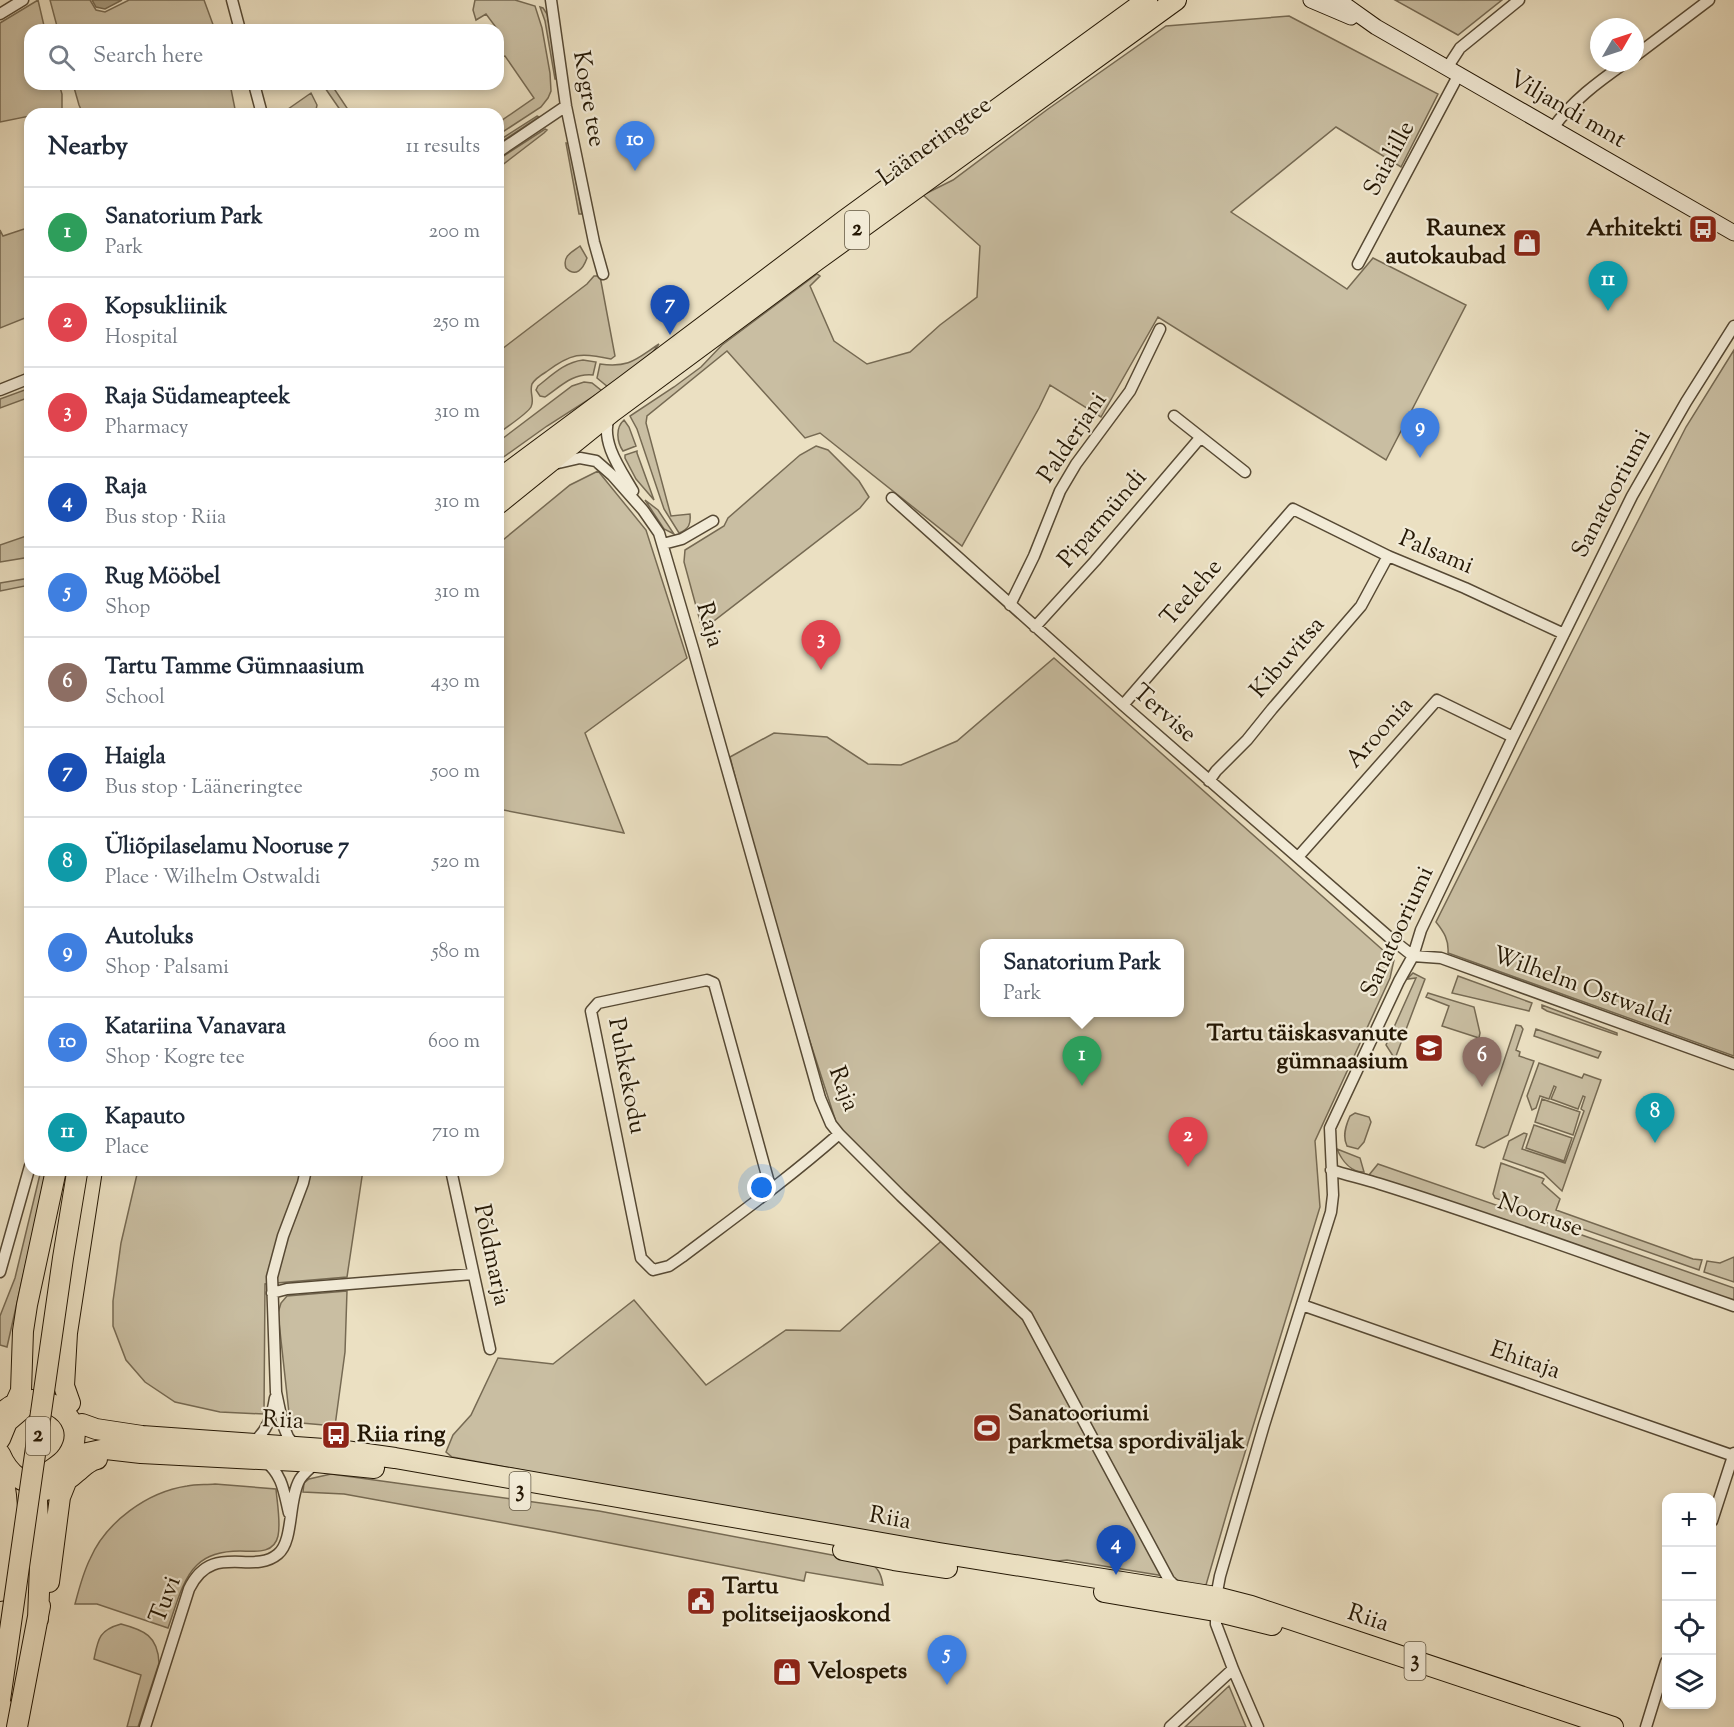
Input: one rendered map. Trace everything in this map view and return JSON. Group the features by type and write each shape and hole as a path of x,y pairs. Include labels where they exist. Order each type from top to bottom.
{"highway":[{"name":"Lääneringtee","path":"504,476 845,220 1147,0"},
{"name":"Lääneringtee","path":"504,499 612,412 870,221 1176,0"},
{"path":"0,1439 7,1422 14,1414 26,1407 18,1397 23,1331 56,1176"},
{"name":"2","path":"0,1700 63,1258 85,1176"},
{"path":"76,1460 82,1447 78,1414 70,1403 64,1386 66,1333 86,1176"},
{"path":"0,1416 18,1397 51,1394 70,1403"},
{"path":"18,1397 57,1406 80,1429"},
{"path":"17,1727 38,1619 49,1581 60,1497 43,1476 68,1455 80,1429"},
{"name":"Riia","path":"80,1429 96,1429 141,1444 257,1452 555,1496 894,1560 1215,1604 1251,1606 1613,1727"},
{"name":"Riia","path":"49,1486 76,1460 87,1453 100,1449 123,1450 141,1444"},
{"name":"Riia","path":"49,1486 92,1460 141,1444"},
{"name":"Riia","path":"257,1452 296,1447 395,1458 939,1553 1179,1590 1270,1624 1582,1727"},
{"path":"1,1466 18,1489 25,1491 49,1486"},
{"path":"0,1591 8,1531 7,1493 1,1466"},
{"path":"38,1619 40,1565 49,1486"}],"street":[{"path":"0,14 23,0"},
{"path":"232,0 238,24"},
{"name":"Kogre tee","path":"551,0 566,106 594,242 603,274"},
{"name":"Viljandi mnt","path":"1311,0 1376,27"},
{"name":"Viljandi mnt","path":"1338,0 1376,27 1734,233"},
{"path":"1453,71 1460,48 1519,0"},
{"path":"1644,49 1709,0"},
{"name":"Saialille","path":"1359,264 1453,71"},
{"path":"1553,128 1561,116 1589,88 1612,72"},
{"path":"256,90 260,108"},
{"path":"504,148 566,106"},
{"name":"Sanatooriumi","path":"1215,1604 1220,1576 1264,1425 1330,1212 1333,1195 1330,1128 1413,956 1421,930 1512,737 1632,496 1686,402 1734,326"},
{"name":"Palderjani","path":"1010,605 1034,556 1060,491 1076,464 1130,391 1160,329"},
{"path":"0,390 24,380"},
{"name":"Raja","path":"612,412 607,426 611,449 643,510"},
{"path":"1174,416 1245,472"},
{"name":"Piparmündi","path":"1035,627 1200,438"},
{"name":"Raja","path":"544,467 580,458 596,461 612,475 657,529 820,1098 831,1124 901,1196 1027,1316 1168,1580 1179,1590"},
{"name":"Tervise","path":"892,498 1209,781 1413,956"},
{"name":"Palsami","path":"1293,509 1388,556 1466,588 1564,634"},
{"name":"Teelehe","path":"1123,705 1293,509"},
{"path":"663,544 682,539 713,521"},
{"name":"Kibuvitsa","path":"1209,781 1247,740 1361,606 1388,556"},
{"name":"Aroonia","path":"1298,857 1437,700 1512,737"},
{"name":"Wilhelm Ostwaldi","path":"1413,956 1441,958 1734,1064"},
{"name":"Puhkekodu","path":"771,1190 714,983 706,980 598,1003 591,1011 641,1258 653,1270 669,1266 771,1190 811,1159 839,1134"},
{"name":"Nooruse","path":"1331,1170 1440,1204 1734,1306"},
{"path":"0,1272 27,1176"},
{"path":"296,1447 288,1437 283,1425 276,1392 272,1277 305,1176"},
{"name":"Põldmarja","path":"452,1176 490,1349"},
{"path":"272,1293 286,1288 473,1274"},
{"name":"Ehitaja","path":"1302,1305 1733,1455"},
{"path":"257,1452 269,1424 276,1392"},
{"name":"Tuvi","path":"257,1452 273,1467 281,1479 290,1517"},
{"path":"1716,1508 1733,1455"},
{"name":"Tuvi","path":"145,1727 194,1579 207,1567 221,1562 265,1562 284,1549 296,1487 300,1478 316,1462"},
{"path":"1215,1604 1216,1624 1258,1727"},
{"path":"1170,1727 1233,1669"},
{"path":"1646,1727 1662,1675"}],"shaded area":[{"path":"38,0 44,24 24,24 24,90 61,90 62,108 24,108 24,117 0,122 0,23"},
{"path":"50,0 90,0 96,10 105,12 129,0 204,0 213,24 56,24"},
{"path":"92,0 122,0 105,9 96,7"},
{"path":"475,0 515,0 535,6 542,28 551,91 541,107 504,131 504,119 534,98 504,56 504,24 494,24 486,14 476,20 473,10"},
{"path":"1395,0 1502,0 1458,35"},
{"path":"540,7 547,14 559,79 555,79 545,21"},
{"path":"1289,16 1438,94 1401,167 1336,127 1231,212 1347,289 1373,258 1466,305 1386,460 1158,317 1101,417 1050,385 962,546 820,433 805,438 727,351 647,416 646,423 671,516 690,514 689,526 679,533 664,509 637,429 630,416 701,367 722,345 817,274 820,276 810,286 834,341 867,364 910,352 940,325 977,297 980,246 923,195 953,180 1048,109 1166,26"},
{"path":"75,90 231,90 235,108 80,108"},
{"path":"326,90 335,90 347,108 339,108"},
{"path":"311,93 317,105 316,108 290,108"},
{"path":"537,116 539,117 504,140 504,137"},
{"path":"545,129 547,130 504,164 504,156"},
{"path":"566,143 569,143 582,214 579,214"},
{"path":"24,229 24,318 0,328 0,230 3,236"},
{"path":"580,246 587,258 579,271 570,271 566,268 565,260"},
{"path":"594,276 600,276 615,356 611,359 584,355 562,361 538,377 532,384 531,407 504,430 504,347 587,284"},
{"path":"659,344 653,352 608,387 597,378 600,364 619,365 632,361"},
{"path":"1734,350 1734,1056 1448,953 1445,936 1436,922 1686,427"},
{"path":"583,360 596,362 593,375 573,378 545,397 540,396 536,390 538,386 565,366"},
{"path":"584,382 592,383 602,391 504,457 504,437 572,386"},
{"path":"24,390 24,399 0,408 0,399"},
{"path":"624,420 636,446 623,451 618,435 619,427"},
{"path":"816,446 828,450 859,481 869,497 860,508 702,628 684,562 685,550 724,526 728,518 800,455"},
{"path":"637,451 654,500 636,479 625,458 625,455"},
{"path":"598,471 646,530 687,658 585,733 624,833 504,810 504,539 570,485"},
{"path":"645,500 658,510 674,534 664,529"},
{"path":"24,537 24,558 0,562 0,545"},
{"path":"24,579 24,586 0,591 0,583"},
{"path":"1054,658 1394,960 1390,978 1315,1141 1320,1207 1206,1585 1067,1560 1047,1562 758,1514 452,1457 446,1452 453,1435 471,1415 498,1358 553,1364 634,1300 706,1385 786,1330 840,1331 947,1236 837,1125 794,992 730,757 774,733 827,737 868,764 901,765 957,741"},
{"path":"1413,973 1425,979 1396,1056 1393,1056 1386,1045 1416,978 1408,979"},
{"path":"1458,976 1532,1003 1529,1011 1452,993"},
{"path":"1428,993 1474,1007 1479,1038 1442,1026 1449,1006 1426,997"},
{"path":"1542,1005 1617,1033 1617,1035 1547,1011 1542,1008"},
{"path":"1516,1025 1523,1029 1516,1050 1520,1052 1519,1056 1534,1061 1508,1135 1484,1148 1476,1145"},
{"path":"1536,1029 1601,1052 1598,1058 1534,1036"},
{"path":"1539,1063 1582,1078 1584,1074 1601,1080 1562,1191 1543,1173 1503,1159 1509,1141 1524,1133 1527,1134 1522,1149 1565,1163 1584,1111 1581,1109 1585,1097 1583,1096 1578,1109 1551,1099 1556,1087 1554,1086 1549,1099 1540,1096 1536,1108 1532,1110 1527,1096"},
{"path":"1542,1099 1580,1112 1573,1135 1535,1122"},
{"path":"1355,1113 1369,1117 1371,1122 1364,1142 1358,1149 1347,1146 1345,1138 1350,1116"},
{"path":"1534,1125 1572,1138 1564,1161 1526,1148"},
{"path":"1337,1149 1360,1158 1364,1172 1359,1172 1348,1165"},
{"path":"1501,1163 1544,1179 1542,1183 1560,1199 1556,1210 1693,1259 1702,1260 1699,1270 1495,1198 1493,1194"},
{"path":"1378,1164 1734,1288 1734,1299 1733,1301 1369,1175"},
{"path":"40,1176 46,1176 7,1347 0,1345 0,1316 15,1278"},
{"path":"137,1176 362,1176 347,1277 265,1284 264,1414 220,1412 175,1402 145,1382 126,1360 113,1326 113,1301 121,1243"},
{"path":"1734,1257 1734,1282 1704,1272 1707,1261 1720,1263"},
{"path":"347,1291 345,1352 335,1426 290,1422 278,1313 281,1303 287,1296"},
{"path":"331,1474 599,1511 869,1562 879,1571 883,1585 806,1572 804,1581 344,1494 303,1492 304,1483 309,1479"},
{"path":"215,1484 276,1489 279,1531 276,1542 272,1546 262,1551 222,1553 201,1561 183,1586 168,1628 97,1604 75,1604 83,1575 97,1545 117,1521 143,1502 172,1489"},
{"path":"121,1624 143,1632 153,1640 158,1654 159,1663 138,1727 127,1727 141,1675 94,1659 104,1632"},
{"path":"1229,1686 1246,1727 1185,1727"}],"place":[{"name":"Katariina Vanavara","path":"635,171"},
{"name":"Arhitekti","path":"1703,229"},
{"name":"Raunex autokaubad","path":"1527,243"},
{"name":"Kapauto","path":"1608,311"},
{"name":"Haigla","path":"670,335"},
{"name":"Autoluks","path":"1420,458"},
{"name":"Raja Südameapteek","path":"821,670"},
{"name":"Tartu täiskasvanute gümnaasium","path":"1429,1048"},
{"name":"Sanatorium Park","path":"1082,1086"},
{"name":"Tartu Tamme Gümnaasium","path":"1482,1087"},
{"name":"Üliõpilaselamu Nooruse 7","path":"1655,1143"},
{"name":"Kopsukliinik","path":"1188,1167"},
{"name":"Sanatooriumi parkmetsa spordiväljak","path":"987,1428"},
{"name":"Riia ring","path":"336,1435"},
{"name":"Raja","path":"1116,1575"},
{"name":"Tartu politseijaoskond","path":"701,1601"},
{"name":"Velospets","path":"787,1672"},
{"name":"Rug Mööbel","path":"947,1685"}]}
